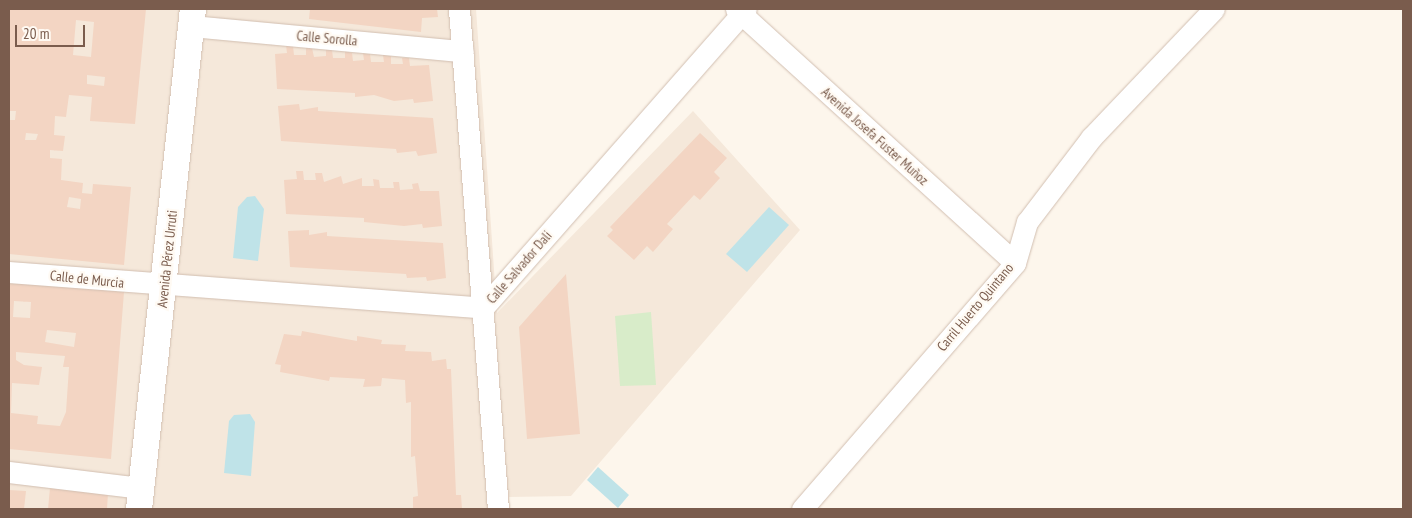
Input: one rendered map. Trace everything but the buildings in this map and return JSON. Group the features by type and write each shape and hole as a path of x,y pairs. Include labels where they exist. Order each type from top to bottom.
{"street":[{"path":"459,9 498,509"},
{"name":"Carril Huerto Quintano","path":"802,509 1015,263 1027,222 1091,138 1214,9"},
{"name":"Avenida Josefa Fuster Muñoz","path":"741,10 1015,263"},
{"name":"Calle Salvador Dali","path":"165,286 483,308 741,10"},
{"name":"Calle Sorolla","path":"192,18 463,51"},
{"name":"Avenida Pérez Urruti","path":"141,499 192,18"},
{"name":"Calle de Murcia","path":"9,272 165,286"},
{"path":"9,472 141,499"}],"shaded area":[{"path":"9,9 476,9 497,313 693,111 800,230 571,496 509,497 510,509 9,509"}],"green space":[{"path":"651,312 656,385 620,386 615,316"}],"water":[{"path":"255,196 264,209 258,261 233,258 238,207 247,197"},
{"path":"769,207 789,225 747,272 726,254"},
{"path":"250,414 255,422 251,476 224,473 229,421 234,415"},
{"path":"598,467 629,495 618,508 587,480"}]}
